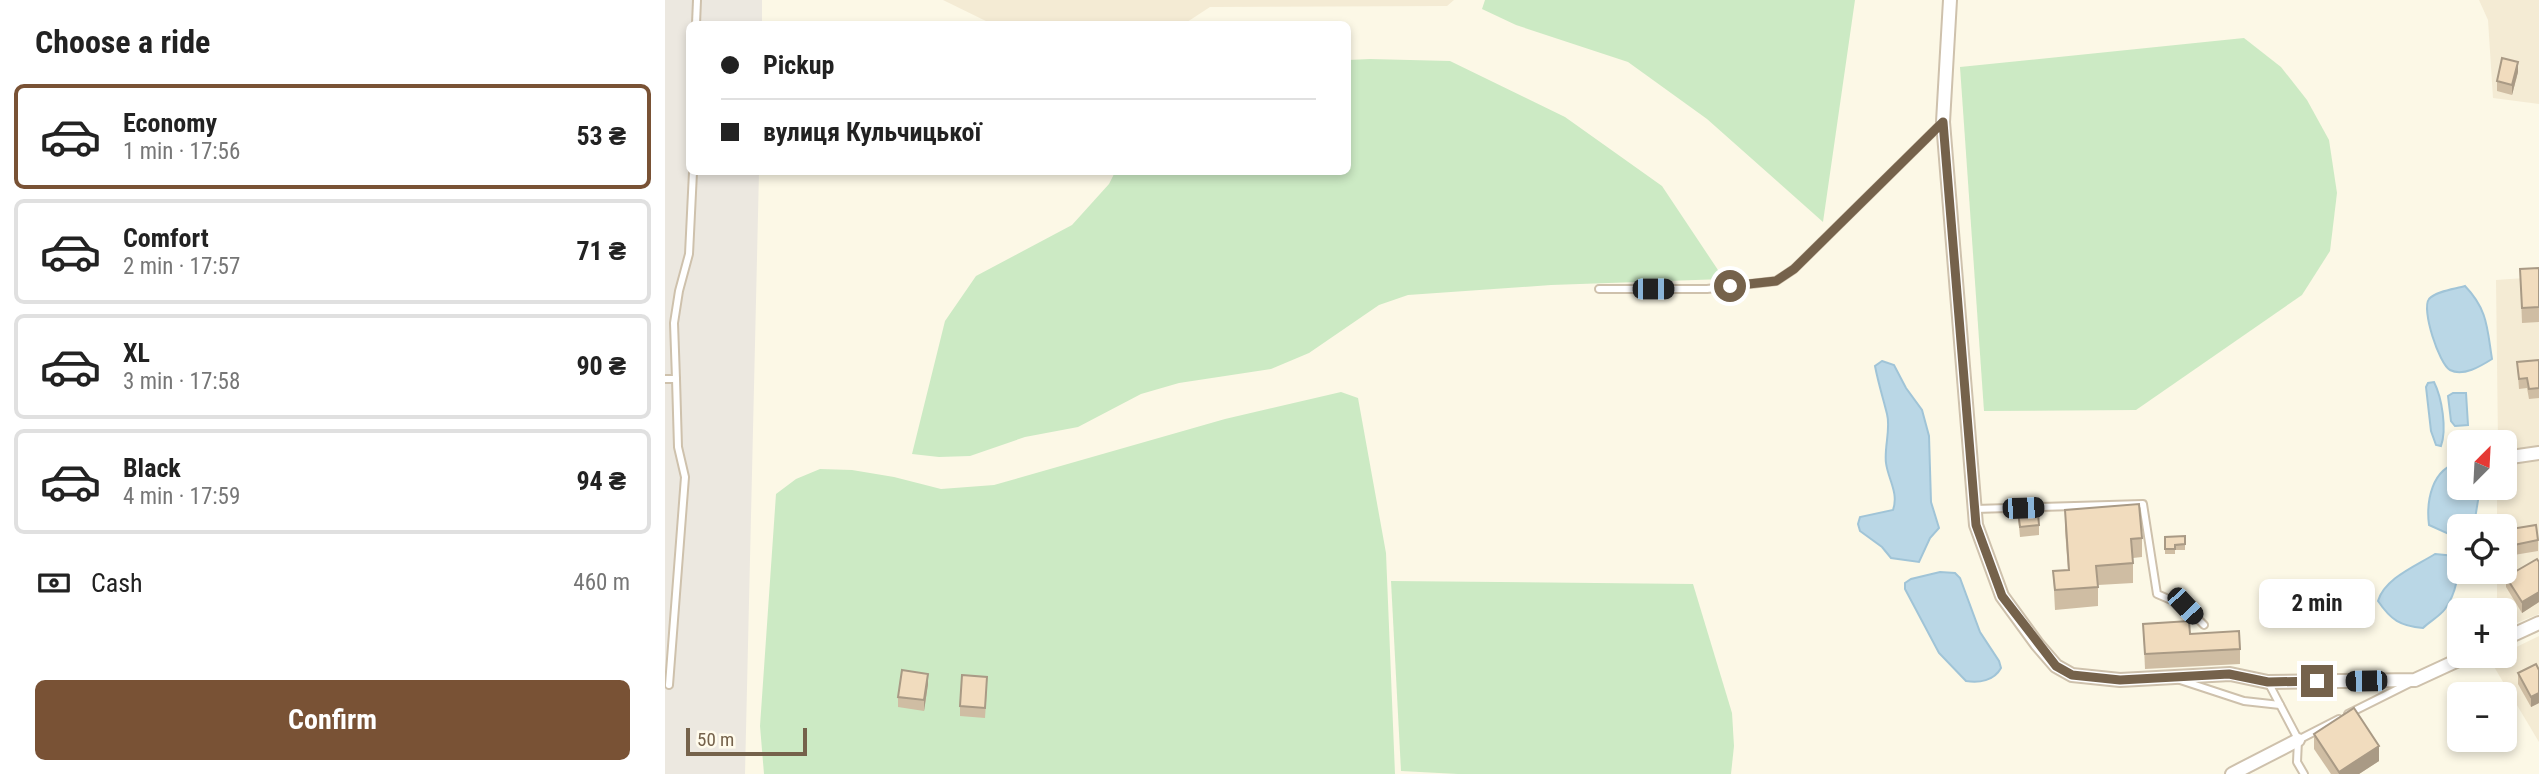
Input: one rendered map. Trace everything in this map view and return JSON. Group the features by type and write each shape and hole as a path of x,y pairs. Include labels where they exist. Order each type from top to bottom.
{"street":[{"path":"1950,0 1943,122 1976,525 2002,596 2056,666 2072,675 2120,680 2229,674 2268,682 2415,681 2447,666"},
{"path":"2517,456 2539,453"},
{"path":"2517,633 2539,623"},
{"path":"2232,774 2298,740"}],"lane":[{"path":"696,21 697,0"},
{"path":"1599,289 1707,289 1776,281 1794,269 1943,122"},
{"path":"669,685 685,477 678,447 674,323 689,254 693,175"},
{"path":"665,379 676,379"},
{"path":"1975,509 2143,504 2157,594 2185,606 2204,625"},
{"path":"2172,677 2244,702 2280,705"},
{"path":"2298,740 2415,681"},
{"path":"2268,682 2298,740 2297,762 2304,774"}],"shaded area":[{"path":"665,0 762,0 762,21 686,21 686,175 759,175 745,774 665,774"},
{"path":"943,0 1454,0 1447,6 1210,7 1189,21 986,21"},
{"path":"2479,0 2539,0 2539,104 2493,98 2488,20"},
{"path":"2539,277 2539,614 2517,623 2517,598 2497,598 2497,584 2517,584 2517,514 2497,514 2497,500 2517,500 2517,430 2498,430 2496,280"},
{"path":"2539,636 2539,742 2517,705 2517,682 2503,682 2495,668 2517,668 2517,647"}],"green space":[{"path":"1485,0 1855,0 1823,222 1707,119 1628,62 1516,25 1482,9"},
{"path":"2244,38 2281,67 2307,100 2329,140 2337,193 2330,251 2302,295 2136,410 1984,411 1960,67"},
{"path":"1351,60 1450,61 1565,117 1662,186 1724,279 1551,285 1408,295 1379,305 1309,353 1271,369 1179,383 1141,394 1078,427 1025,437 970,456 912,454 945,321 976,276 1072,225 1109,184 1114,175 1351,175"},
{"path":"1341,392 1358,398 1386,553 1395,774 764,774 760,726 776,494 796,479 820,469 852,470 941,489 994,485 1225,419"},
{"path":"1391,581 1693,584 1732,713 1734,746 1731,774 1458,774 1401,771"}],"water":[{"path":"2465,286 2482,311 2492,359 2472,370 2455,372 2446,366 2436,348 2427,305 2429,299 2436,294"},
{"path":"1882,361 1894,365 1922,410 1929,436 1931,502 1939,528 1930,538 1919,562 1891,558 1882,547 1860,531 1858,524 1860,517 1893,510 1895,504 1886,463 1888,420 1875,366"},
{"path":"2434,382 2443,414 2441,446 2436,445 2431,431 2426,387 2428,383"},
{"path":"2453,393 2466,393 2468,425 2455,426 2451,421 2448,396"},
{"path":"2447,468 2447,500 2478,500 2476,514 2447,514 2447,533 2429,525 2430,496"},
{"path":"2435,554 2447,555 2447,584 2456,584 2454,590 2451,598 2447,598 2445,609 2423,628 2397,621 2378,601 2387,586 2402,573"},
{"path":"1940,572 1955,573 1960,578 1980,632 1999,661 2001,668 1990,678 1966,681 1939,653 1905,589 1905,583 1911,579"}],"building":[{"path":"2502,58 2518,62 2512,85 2497,81"},
{"path":"2539,268 2539,307 2522,308 2520,269"},
{"path":"2539,360 2539,388 2529,389 2527,378 2519,379 2517,362"},
{"path":"2037,502 2039,525 2020,527 2017,504"},
{"path":"2139,504 2142,538 2131,539 2133,563 2096,566 2098,587 2055,590 2053,571 2069,570 2065,510"},
{"path":"2536,525 2538,540 2517,544 2517,528"},
{"path":"2185,536 2185,544 2175,545 2175,549 2165,549 2165,537"},
{"path":"2537,559 2539,562 2539,592 2522,602 2510,584 2517,584 2517,571"},
{"path":"2189,621 2190,634 2239,631 2240,649 2145,654 2143,624"},
{"path":"2536,664 2539,670 2539,693 2531,697 2518,673"},
{"path":"902,670 928,674 924,700 898,697"},
{"path":"962,675 987,677 985,708 960,706"},
{"path":"2354,708 2379,746 2339,772 2314,734"}],"route":[{"path":"1730,286 1776,281 1794,269 1943,122 1976,525 2002,596 2056,666 2072,675 2120,680 2229,674 2268,682 2317,681"}]}
